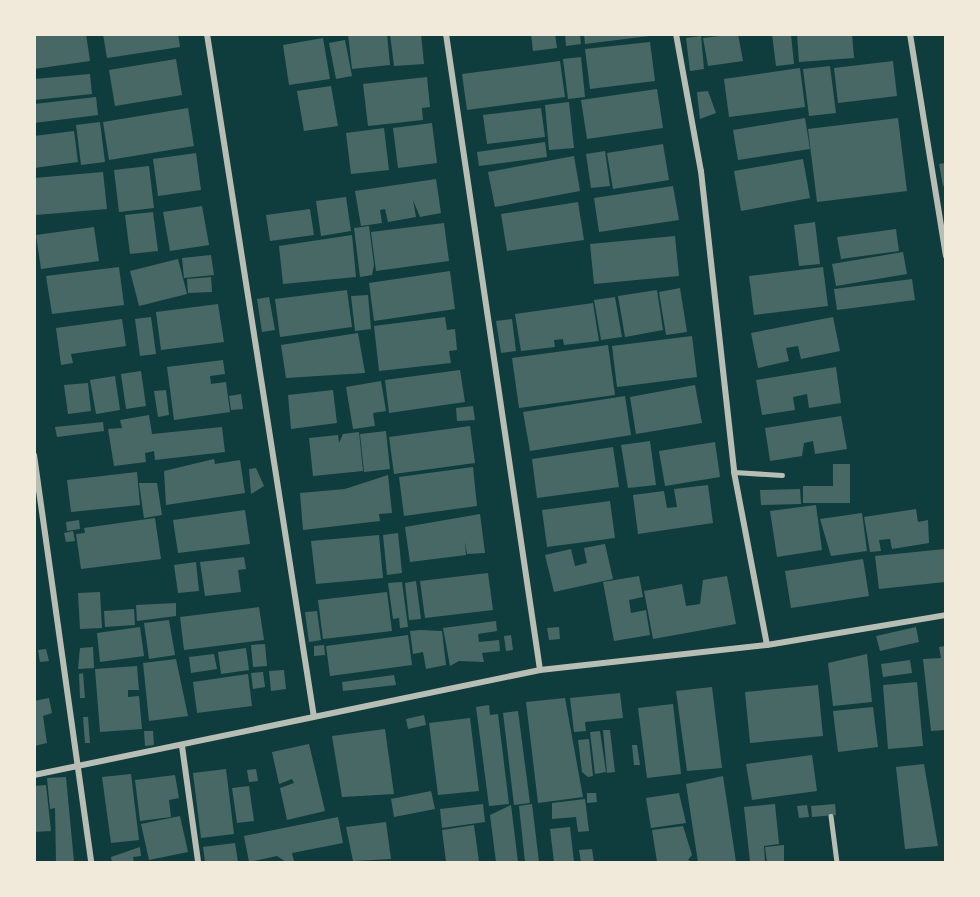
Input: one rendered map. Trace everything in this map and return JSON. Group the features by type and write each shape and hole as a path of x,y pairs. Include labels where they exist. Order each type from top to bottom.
{"street":[{"path":"207,34 314,717"},
{"path":"446,34 540,670"},
{"path":"676,34 702,171 734,472 767,645"},
{"path":"910,34 945,256"},
{"path":"34,455 80,765 91,862"},
{"path":"34,775 540,670 767,645 945,615"},
{"path":"182,746 198,862"}],"lane":[{"path":"734,472 783,475"},
{"path":"831,816 837,862"}],"building":[{"path":"34,34 86,34 90,61 34,69"},
{"path":"103,34 178,34 180,47 107,58"},
{"path":"348,34 387,34 390,65 352,69"},
{"path":"390,34 421,34 424,64 394,66"},
{"path":"531,34 555,34 557,48 533,51"},
{"path":"565,34 580,34 581,44 566,46"},
{"path":"584,34 648,34 649,36 585,44"},
{"path":"738,34 743,61 708,66 703,38"},
{"path":"772,34 791,34 794,64 776,66"},
{"path":"797,34 852,34 854,58 799,62"},
{"path":"701,36 704,69 690,71 686,38"},
{"path":"323,38 330,79 289,85 283,45"},
{"path":"345,40 352,76 336,79 329,43"},
{"path":"650,42 655,81 590,89 585,49"},
{"path":"581,57 585,97 568,99 563,59"},
{"path":"176,59 182,95 115,106 109,70"},
{"path":"560,61 565,97 467,110 462,74"},
{"path":"893,61 897,96 838,103 834,68"},
{"path":"830,66 836,113 809,116 803,69"},
{"path":"800,68 805,107 729,117 724,79"},
{"path":"90,74 92,94 34,100 34,79"},
{"path":"427,77 430,107 422,108 423,120 368,126 363,84"},
{"path":"331,86 338,126 304,131 297,91"},
{"path":"657,89 663,128 587,139 581,100"},
{"path":"708,91 716,113 700,119 697,92"},
{"path":"96,97 98,115 34,123 34,104"},
{"path":"569,102 574,148 549,150 545,105"},
{"path":"188,108 194,146 109,160 103,122"},
{"path":"541,108 545,137 487,144 483,115"},
{"path":"805,118 810,149 738,160 733,130"},
{"path":"898,118 907,191 817,202 808,129"},
{"path":"100,122 105,162 81,165 76,125"},
{"path":"432,123 437,163 398,168 393,128"},
{"path":"384,128 389,170 351,174 346,133"},
{"path":"74,131 78,162 34,168 34,136"},
{"path":"545,142 547,157 479,166 477,152"},
{"path":"663,144 669,180 613,189 607,153"},
{"path":"605,151 610,186 591,188 586,154"},
{"path":"196,153 201,190 158,196 153,159"},
{"path":"574,156 580,191 495,207 488,172"},
{"path":"803,159 810,198 741,211 734,171"},
{"path":"945,163 945,185 943,186 939,164"},
{"path":"149,166 154,208 119,212 114,170"},
{"path":"103,172 107,209 36,215 34,178"},
{"path":"436,179 441,213 420,217 413,200 416,217 388,222 385,209 380,210 382,223 361,226 355,191"},
{"path":"673,186 679,220 599,232 594,198"},
{"path":"346,197 351,231 321,236 316,201"},
{"path":"578,202 584,240 507,251 501,214"},
{"path":"202,206 209,245 170,251 163,212"},
{"path":"310,209 314,235 270,241 266,215"},
{"path":"153,212 158,251 130,254 125,215"},
{"path":"815,222 820,264 799,266 794,225"},
{"path":"444,223 449,261 376,271 371,232"},
{"path":"369,226 374,265 372,275 360,277 354,228"},
{"path":"94,227 99,261 41,269 36,235"},
{"path":"896,229 899,251 841,259 837,237"},
{"path":"352,235 356,277 283,284 279,246"},
{"path":"675,236 679,276 594,284 590,244"},
{"path":"903,252 907,274 836,286 832,264"},
{"path":"211,255 214,275 184,278 182,258"},
{"path":"178,259 187,294 139,306 130,271"},
{"path":"119,267 124,305 52,314 46,276"},
{"path":"823,267 828,306 754,315 749,276"},
{"path":"450,271 455,309 374,321 369,283"},
{"path":"211,277 212,292 188,293 187,279"},
{"path":"912,279 915,300 837,310 834,289"},
{"path":"680,288 687,332 666,335 659,292"},
{"path":"347,290 352,327 280,337 275,299"},
{"path":"657,290 663,330 625,337 618,296"},
{"path":"368,295 371,329 355,331 351,296"},
{"path":"269,297 275,330 262,332 257,299"},
{"path":"615,297 622,337 601,340 594,300"},
{"path":"593,303 599,341 564,345 563,339 554,340 555,347 521,351 515,314"},
{"path":"218,304 224,342 161,350 156,312"},
{"path":"151,317 156,354 140,356 135,319"},
{"path":"445,317 447,330 455,329 457,350 449,351 451,363 379,371 374,326"},
{"path":"833,317 840,351 801,359 798,346 786,348 789,361 758,368 751,333"},
{"path":"122,319 126,346 71,354 73,363 61,365 56,328"},
{"path":"512,319 516,351 501,353 496,321"},
{"path":"358,333 365,373 286,378 281,345"},
{"path":"692,336 697,377 617,387 612,346"},
{"path":"608,345 615,395 519,408 512,358"},
{"path":"223,360 225,374 210,376 211,384 226,382 230,412 174,420 167,367"},
{"path":"836,367 841,403 809,408 807,394 793,397 795,410 762,415 756,380"},
{"path":"460,370 465,402 389,413 385,380"},
{"path":"141,371 146,406 126,409 121,374"},
{"path":"115,376 120,410 96,414 90,380"},
{"path":"381,381 386,411 373,413 375,426 353,429 346,387"},
{"path":"88,383 91,411 68,414 64,385"},
{"path":"695,385 702,423 636,434 630,397"},
{"path":"166,390 169,415 158,417 154,391"},
{"path":"333,390 337,423 291,429 288,395"},
{"path":"241,394 243,409 231,410 229,396"},
{"path":"625,396 631,435 530,451 523,412"},
{"path":"473,406 475,420 457,421 456,408"},
{"path":"149,415 152,434 222,427 225,452 155,460 154,451 145,453 146,462 114,466 108,429 122,428 120,420"},
{"path":"841,416 847,449 815,454 813,441 804,443 802,456 770,461 765,428"},
{"path":"103,422 104,431 57,437 55,427"},
{"path":"470,426 475,463 394,474 389,437"},
{"path":"386,431 390,469 364,472 360,434"},
{"path":"359,432 363,471 313,476 309,438 338,435 339,443 343,434"},
{"path":"650,441 656,485 628,488 621,445"},
{"path":"715,442 720,477 665,486 659,451"},
{"path":"613,447 619,487 537,498 532,459"},
{"path":"214,459 215,464 240,460 245,493 166,505 164,471"},
{"path":"833,464 850,464 850,503 803,503 803,486 833,486"},
{"path":"473,467 477,506 404,516 399,477"},
{"path":"256,468 264,486 251,494 249,469"},
{"path":"137,472 140,505 71,512 67,480"},
{"path":"388,475 392,513 379,514 380,521 303,530 300,493 345,489"},
{"path":"139,483 157,483 162,515 144,518"},
{"path":"708,485 713,523 638,534 633,495 664,491 667,508 677,507 674,489"},
{"path":"800,489 801,504 761,505 760,490"},
{"path":"610,501 615,538 547,547 542,510"},
{"path":"816,505 822,550 777,557 770,511"},
{"path":"916,509 918,522 928,520 929,543 892,549 890,539 879,540 881,551 870,552 864,517"},
{"path":"245,510 250,544 178,553 173,520"},
{"path":"862,513 867,551 831,556 820,519"},
{"path":"480,514 485,553 467,554 465,542 466,555 410,562 405,527"},
{"path":"155,518 161,559 81,569 76,534 85,533 84,528"},
{"path":"79,520 80,529 67,531 66,522"},
{"path":"73,531 75,541 66,542 64,533"},
{"path":"398,533 402,573 387,575 383,535"},
{"path":"379,535 383,578 316,584 311,541"},
{"path":"605,544 613,579 554,592 545,555 571,549 575,566 587,563 584,548"},
{"path":"945,549 945,582 879,589 875,556"},
{"path":"244,557 246,569 238,570 241,592 205,596 200,562"},
{"path":"863,559 869,596 791,608 785,571"},
{"path":"196,562 199,591 178,593 174,565"},
{"path":"488,573 493,610 425,618 420,581"},
{"path":"639,576 643,597 629,600 631,613 646,610 650,635 614,641 603,582"},
{"path":"727,576 736,624 653,639 644,591 682,584 686,606 700,604 703,580"},
{"path":"416,581 421,619 409,620 405,583"},
{"path":"402,582 408,627 400,628 399,618 393,619 388,583"},
{"path":"100,592 102,628 80,629 78,593"},
{"path":"387,592 392,631 323,639 318,600"},
{"path":"176,603 176,616 137,621 136,605"},
{"path":"259,607 264,640 184,650 180,617"},
{"path":"134,609 135,625 105,627 104,611"},
{"path":"317,611 321,640 309,642 305,612"},
{"path":"169,620 175,655 149,659 144,623"},
{"path":"496,621 497,631 478,634 479,642 499,640 500,651 482,653 484,662 459,661 450,666 443,628"},
{"path":"140,627 144,656 100,662 97,633"},
{"path":"559,627 560,639 549,640 547,628"},
{"path":"916,627 919,642 880,651 876,636"},
{"path":"410,631 442,631 446,665 426,669 423,652 413,654"},
{"path":"408,635 412,665 330,676 326,646"},
{"path":"511,635 513,650 506,651 504,636"},
{"path":"265,644 267,666 253,667 251,645"},
{"path":"324,645 325,655 314,656 314,646"},
{"path":"945,646 945,730 931,731 923,659 941,658 939,647"},
{"path":"93,647 94,668 78,669 80,648"},
{"path":"246,648 249,670 221,674 218,652"},
{"path":"46,649 49,661 40,662 38,650"},
{"path":"214,654 217,669 191,673 189,657"},
{"path":"867,654 872,702 833,706 828,663"},
{"path":"176,659 188,716 149,721 143,663"},
{"path":"910,660 912,673 883,677 881,664"},
{"path":"137,666 139,690 128,690 128,697 139,696 142,729 100,732 95,669"},
{"path":"284,670 286,689 271,691 269,671"},
{"path":"263,672 265,687 253,689 251,673"},
{"path":"83,673 85,698 80,698 79,674"},
{"path":"248,674 252,706 197,713 193,682"},
{"path":"394,675 396,685 343,691 342,682"},
{"path":"917,682 923,746 888,749 883,685"},
{"path":"818,685 823,736 750,743 745,692"},
{"path":"712,687 722,768 687,771 676,691"},
{"path":"620,693 623,718 585,722 586,731 574,732 570,698"},
{"path":"49,698 52,713 43,716 47,743 34,746 34,701"},
{"path":"565,698 583,797 538,803 526,702"},
{"path":"673,704 681,774 647,778 638,708"},
{"path":"489,705 490,715 498,714 509,804 489,806 476,707"},
{"path":"873,707 878,747 838,752 833,711"},
{"path":"518,711 530,803 514,805 503,713"},
{"path":"424,715 426,725 408,729 406,719"},
{"path":"83,717 88,717 90,743 85,743"},
{"path":"470,718 479,791 438,795 429,723"},
{"path":"385,729 394,794 342,797 332,736"},
{"path":"603,730 610,730 615,772 607,773"},
{"path":"144,731 153,731 154,745 145,746"},
{"path":"600,731 606,772 595,774 590,732"},
{"path":"589,739 593,776 588,777 582,772 578,740"},
{"path":"309,744 325,811 287,820 280,788 294,783 292,779 279,784 272,752"},
{"path":"632,745 637,745 640,765 634,765"},
{"path":"812,755 817,791 752,800 746,764"},
{"path":"924,764 938,846 905,849 896,767"},
{"path":"226,769 234,834 201,838 193,773"},
{"path":"256,769 258,781 249,782 247,770"},
{"path":"131,774 139,840 111,843 102,777"},
{"path":"175,775 179,798 169,800 171,817 140,821 135,780"},
{"path":"723,776 736,862 698,862 686,784"},
{"path":"66,777 74,862 56,862 55,808 50,809 47,778"},
{"path":"46,785 51,831 34,832 34,786"},
{"path":"249,786 254,821 237,823 232,788"},
{"path":"431,791 435,809 394,817 391,799"},
{"path":"587,793 596,793 597,802 587,803"},
{"path":"679,793 686,823 651,828 646,798"},
{"path":"585,799 589,831 578,832 576,817 552,819 552,803"},
{"path":"483,804 485,822 442,828 440,809"},
{"path":"532,804 539,862 525,862 519,806"},
{"path":"775,804 779,844 764,846 765,862 750,862 744,807"},
{"path":"835,804 836,815 812,817 811,806"},
{"path":"511,805 518,862 496,862 490,815"},
{"path":"807,805 809,817 799,818 797,806"},
{"path":"180,816 188,852 149,860 141,824"},
{"path":"338,817 343,843 292,853 294,861 286,862 277,856 249,862 244,836"},
{"path":"386,822 391,859 353,861 346,827"},
{"path":"474,825 479,862 446,862 442,830"},
{"path":"683,826 692,855 688,860 693,862 657,862 652,830"},
{"path":"570,827 574,862 554,862 550,829"},
{"path":"235,843 238,862 205,862 203,847"},
{"path":"784,845 784,862 767,862 765,847"},
{"path":"140,847 141,856 133,857 134,862 112,862 111,857"},
{"path":"592,849 594,862 581,862 579,850"}]}
